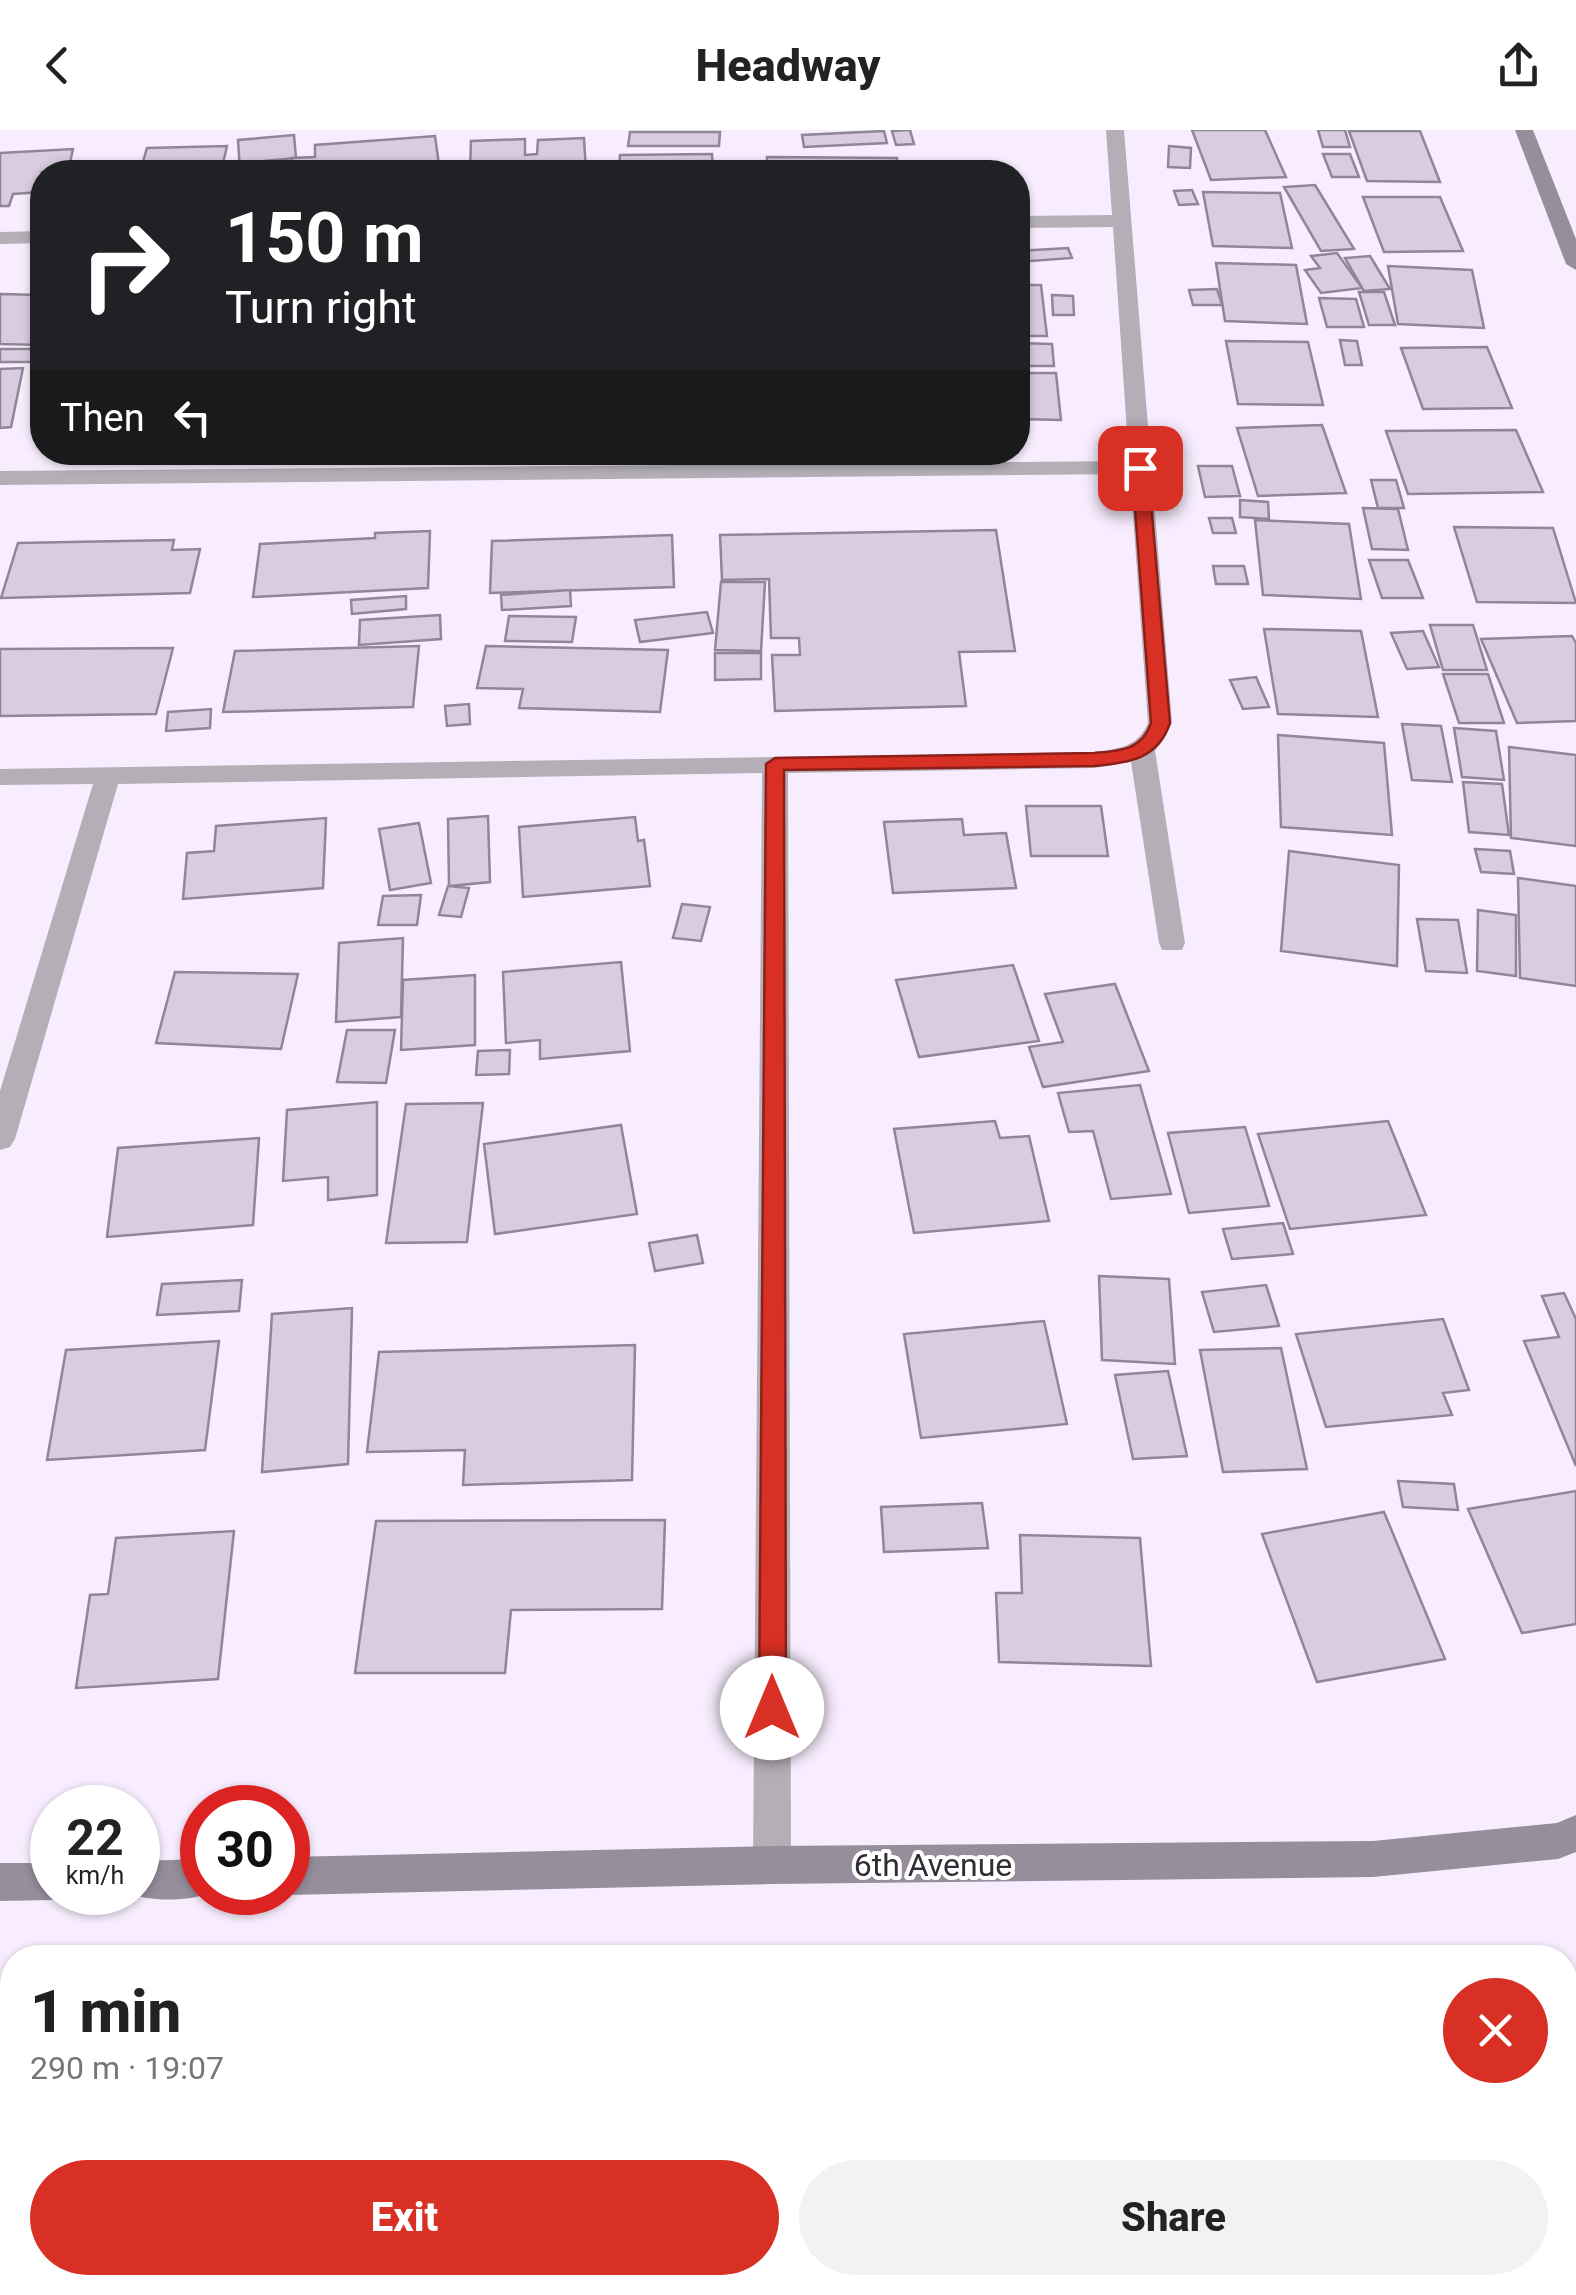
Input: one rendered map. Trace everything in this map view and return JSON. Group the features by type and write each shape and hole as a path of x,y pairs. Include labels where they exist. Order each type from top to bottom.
{"street":[{"path":"0,777 1094,760 1126,757 1142,750 1155,738 1160,723 1115,130"},
{"path":"1524,130 1576,264"},
{"path":"1030,222 1121,221"},
{"path":"0,238 30,237"},
{"path":"0,478 1140,468"},
{"path":"1142,750 1172,942"},
{"path":"772,1865 775,764"},
{"path":"0,1139 108,776"},
{"name":"6th Avenue","path":"310,1876 772,1865 1373,1860 1558,1841 1576,1833"},
{"path":"0,1882 30,1881"}],"building":[{"path":"910,130 914,144 896,145 892,131"},
{"path":"1192,130 1265,130 1286,177 1211,180"},
{"path":"1318,130 1345,130 1350,147 1323,147"},
{"path":"884,131 887,143 804,147 802,135"},
{"path":"1349,131 1420,131 1440,182 1367,181"},
{"path":"630,132 720,132 719,146 628,146"},
{"path":"294,135 296,158 239,160 238,140"},
{"path":"435,136 438,160 292,160 315,157 315,145"},
{"path":"584,138 585,160 470,160 471,141 525,139 525,155 537,154 538,140"},
{"path":"227,146 224,160 144,160 147,148"},
{"path":"1169,146 1191,148 1190,168 1168,167"},
{"path":"73,149 71,160 30,160 30,193 13,194 9,206 0,206 0,153"},
{"path":"712,154 712,160 620,160 620,155"},
{"path":"1323,154 1350,154 1359,177 1332,177"},
{"path":"767,157 897,160 767,160"},
{"path":"1315,185 1354,249 1321,251 1284,187"},
{"path":"1192,190 1198,204 1179,205 1174,191"},
{"path":"1203,192 1280,193 1292,248 1213,246"},
{"path":"1363,197 1440,197 1463,251 1384,252"},
{"path":"1068,248 1072,258 1030,261 1030,250"},
{"path":"1337,253 1362,288 1321,293 1305,270 1320,268 1311,256"},
{"path":"1370,256 1390,289 1364,291 1345,258"},
{"path":"1216,263 1296,265 1307,324 1225,321"},
{"path":"1388,266 1472,270 1484,328 1398,324"},
{"path":"1030,285 1041,285 1047,336 1030,336"},
{"path":"1217,289 1222,305 1193,305 1189,290"},
{"path":"1359,292 1384,292 1395,325 1369,325"},
{"path":"0,294 30,295 30,345 0,344"},
{"path":"1052,295 1073,296 1074,315 1053,315"},
{"path":"1319,298 1356,299 1364,327 1327,327"},
{"path":"1340,340 1357,341 1362,365 1345,365"},
{"path":"1226,341 1308,342 1323,405 1238,404"},
{"path":"1030,343 1052,344 1054,366 1030,366"},
{"path":"1487,347 1512,408 1423,409 1401,348"},
{"path":"0,349 30,349 30,362 0,362"},
{"path":"23,368 11,427 0,428 0,369"},
{"path":"1030,373 1056,373 1061,420 1030,419"},
{"path":"1322,425 1346,493 1258,496 1237,428"},
{"path":"1516,430 1543,492 1408,494 1386,431"},
{"path":"1198,466 1232,466 1240,496 1205,497"},
{"path":"1371,480 1396,480 1404,508 1378,508"},
{"path":"1240,500 1268,502 1269,519 1240,517"},
{"path":"1363,508 1398,509 1408,550 1372,549"},
{"path":"1209,518 1232,518 1236,533 1213,533"},
{"path":"1255,520 1349,524 1361,599 1263,595"},
{"path":"1454,527 1553,528 1576,603 1477,602"},
{"path":"996,530 1015,651 959,652 966,706 775,711 772,655 800,655 799,638 771,638 769,579 722,580 720,535"},
{"path":"430,531 428,588 253,597 260,544"},
{"path":"672,535 674,587 490,593 492,541"},
{"path":"174,540 172,550 200,549 190,593 1,598 18,543"},
{"path":"1369,560 1408,560 1423,598 1382,598"},
{"path":"1213,566 1244,566 1248,584 1216,584"},
{"path":"721,582 765,582 761,651 715,650"},
{"path":"570,590 571,606 502,610 501,595"},
{"path":"406,596 406,609 352,614 351,600"},
{"path":"707,612 713,633 640,642 635,620"},
{"path":"440,615 441,639 359,645 360,620"},
{"path":"509,616 576,617 572,642 505,641"},
{"path":"1430,625 1473,625 1487,670 1443,670"},
{"path":"1264,629 1361,631 1378,717 1278,714"},
{"path":"1423,631 1439,667 1407,669 1391,633"},
{"path":"1572,636 1576,643 1576,721 1517,723 1481,639"},
{"path":"419,646 413,707 223,712 235,651"},
{"path":"486,646 668,650 660,712 519,708 523,689 477,688"},
{"path":"173,648 156,714 0,716 0,649"},
{"path":"715,653 761,653 761,679 715,680"},
{"path":"1443,674 1488,674 1504,723 1459,723"},
{"path":"1256,677 1269,707 1243,709 1230,680"},
{"path":"469,704 470,724 447,726 445,706"},
{"path":"211,709 210,728 166,731 168,712"},
{"path":"1402,724 1441,726 1452,782 1412,780"},
{"path":"1454,728 1496,731 1504,780 1462,777"},
{"path":"1278,735 1384,743 1392,835 1281,827"},
{"path":"1509,747 1576,755 1576,846 1511,838"},
{"path":"1463,782 1502,784 1509,835 1469,832"},
{"path":"1026,806 1101,806 1108,856 1031,856"},
{"path":"488,816 490,882 449,886 448,819"},
{"path":"635,817 638,841 644,840 650,886 523,897 519,827"},
{"path":"326,818 323,888 183,899 187,853 214,851 216,826"},
{"path":"962,819 964,835 1006,833 1016,888 893,893 884,822"},
{"path":"419,823 431,883 390,890 379,829"},
{"path":"1475,849 1510,851 1514,874 1481,872"},
{"path":"1289,851 1399,865 1397,966 1281,951"},
{"path":"1518,878 1576,886 1576,986 1520,978"},
{"path":"448,886 469,888 461,917 439,915"},
{"path":"421,895 417,925 378,925 383,896"},
{"path":"682,904 710,907 701,941 673,938"},
{"path":"1478,910 1516,915 1516,976 1477,971"},
{"path":"1417,919 1458,920 1467,973 1426,971"},
{"path":"403,938 401,1017 336,1022 339,943"},
{"path":"621,962 630,1051 540,1059 540,1040 506,1043 503,972"},
{"path":"1013,965 1039,1041 919,1057 896,980"},
{"path":"175,972 298,974 281,1049 156,1043"},
{"path":"475,975 475,1045 401,1050 403,980"},
{"path":"1115,984 1149,1071 1043,1087 1029,1047 1063,1042 1045,994"},
{"path":"347,1030 395,1030 386,1083 337,1082"},
{"path":"510,1050 509,1074 476,1075 478,1051"},
{"path":"1140,1085 1171,1194 1111,1199 1093,1131 1069,1132 1058,1093"},
{"path":"377,1102 377,1195 328,1200 328,1177 283,1181 287,1110"},
{"path":"483,1103 467,1242 386,1243 406,1104"},
{"path":"995,1121 1000,1138 1029,1136 1049,1221 914,1233 894,1129"},
{"path":"1388,1121 1426,1215 1290,1229 1258,1134"},
{"path":"621,1125 637,1214 495,1234 484,1144"},
{"path":"1245,1127 1269,1206 1189,1213 1168,1133"},
{"path":"259,1138 253,1225 107,1237 118,1148"},
{"path":"1283,1223 1293,1254 1232,1259 1223,1229"},
{"path":"697,1235 703,1263 655,1271 649,1243"},
{"path":"1099,1276 1169,1279 1175,1364 1102,1360"},
{"path":"242,1280 239,1311 157,1315 162,1284"},
{"path":"1266,1285 1279,1326 1214,1332 1202,1292"},
{"path":"1564,1293 1576,1319 1576,1466 1524,1341 1559,1337 1542,1296"},
{"path":"352,1308 348,1464 262,1472 272,1314"},
{"path":"1443,1319 1469,1390 1443,1393 1452,1415 1326,1427 1296,1334"},
{"path":"1044,1321 1067,1424 921,1438 904,1334"},
{"path":"219,1341 205,1450 47,1460 66,1350"},
{"path":"635,1345 632,1480 463,1485 465,1450 367,1452 379,1352"},
{"path":"1281,1348 1307,1469 1223,1472 1200,1350"},
{"path":"1168,1371 1187,1456 1133,1459 1115,1375"},
{"path":"1398,1481 1454,1484 1458,1510 1403,1507"},
{"path":"1576,1491 1576,1624 1522,1633 1468,1509"},
{"path":"982,1503 988,1548 884,1552 881,1507"},
{"path":"1384,1512 1445,1659 1317,1682 1262,1534"},
{"path":"665,1520 662,1609 511,1610 505,1673 355,1673 376,1521"},
{"path":"234,1531 218,1679 76,1688 90,1595 108,1594 116,1538"},
{"path":"1020,1535 1140,1538 1151,1666 999,1662 996,1593 1022,1593"}],"route":[{"path":"772,1708 775,764 1094,760 1126,757 1142,750 1155,738 1160,723 1140,468"}]}
